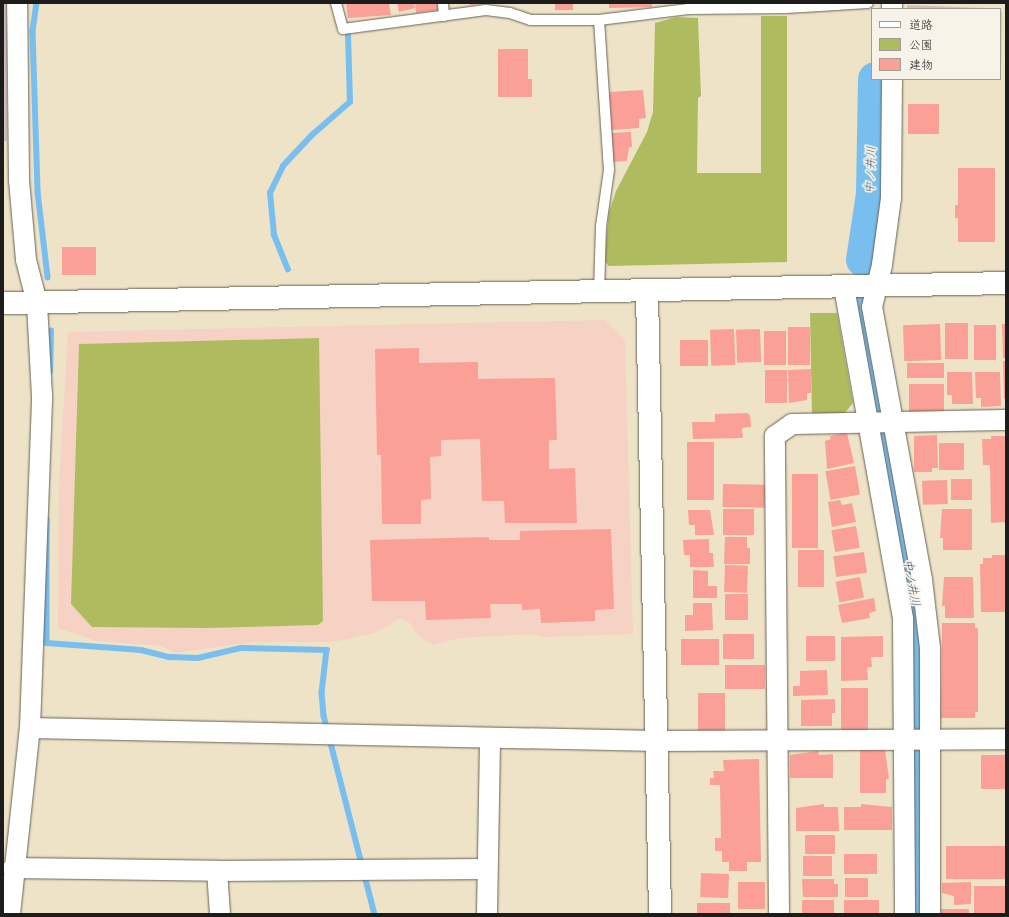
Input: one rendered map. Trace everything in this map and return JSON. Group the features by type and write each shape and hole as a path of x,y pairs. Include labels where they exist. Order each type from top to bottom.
{"street":[{"path":"10,914 13,868 30,728 42,396 37,303 26,260 19,180 18,3"},
{"path":"892,80 891,198 872,307 922,580 930,648 930,914"},
{"path":"3,302 37,303 599,293 844,287 877,284 1006,283"},
{"path":"844,287 866,422 903,620 905,914"},
{"path":"647,292 658,741 660,914"},
{"path":"779,914 776,740 775,436 792,424 1006,420"},
{"path":"30,728 490,739 658,741 1006,739"},
{"path":"487,914 486,869 490,739"},
{"path":"13,868 217,871 486,869"},
{"path":"217,871 220,914"}],"lane":[{"path":"336,3 343,29 510,8 530,20 599,20 688,9 786,8 868,3"},
{"path":"443,3 444,16"},
{"path":"599,20 609,170 601,226 599,293"}],"shaded area":[{"path":"3,3 7,3 7,141 3,141"},
{"path":"907,5 985,8 907,8"},
{"path":"1001,12 1002,12 1001,75"},
{"path":"605,320 625,340 633,634 542,637 531,634 460,638 433,645 418,635 410,623 401,618 375,633 333,642 253,642 175,653 162,646 97,641 58,628 59,483 68,332"}],"green space":[{"path":"761,16 787,16 787,262 609,266 604,261 609,212 616,191 647,132 653,112 655,23 676,17 698,18 701,96 698,98 697,173 761,173"},
{"path":"810,313 837,313 853,403 843,415 812,415"},
{"path":"319,338 323,621 318,625 207,628 92,627 71,604 79,344"}],"building":[{"path":"346,3 389,3 391,15 348,18"},
{"path":"397,3 414,3 415,8 399,12"},
{"path":"415,3 437,3 438,10 416,13"},
{"path":"470,3 482,3 482,4 470,5"},
{"path":"555,3 573,3 573,10 555,10"},
{"path":"609,3 652,3 652,7 609,8"},
{"path":"498,49 528,49 528,79 532,79 532,97 498,97"},
{"path":"643,90 646,118 639,119 639,128 612,130 609,92"},
{"path":"908,104 939,104 939,134 908,134"},
{"path":"631,132 632,147 629,147 627,161 611,162 609,133"},
{"path":"958,168 995,168 995,242 958,242 958,218 955,218 955,205 958,205"},
{"path":"62,247 96,247 96,275 62,275"},
{"path":"945,323 968,323 968,359 945,359"},
{"path":"940,324 941,360 904,361 903,325"},
{"path":"1002,324 1006,324 1006,358 1003,358"},
{"path":"974,325 996,325 996,360 974,360"},
{"path":"788,327 810,327 810,365 788,365"},
{"path":"734,329 735,365 711,366 710,330"},
{"path":"760,329 761,362 737,363 736,330"},
{"path":"764,331 786,331 786,365 764,365"},
{"path":"680,340 708,340 708,366 680,366"},
{"path":"419,348 419,363 478,362 478,379 555,378 557,440 549,440 549,469 575,468 577,523 505,523 504,501 482,501 480,439 441,440 441,456 430,457 431,499 421,500 421,524 382,524 381,455 377,455 375,349"},
{"path":"1003,361 1006,361 1006,399 1004,399"},
{"path":"907,363 944,363 944,378 907,378"},
{"path":"811,369 811,393 807,393 807,400 789,403 788,370"},
{"path":"765,370 787,370 787,403 765,403"},
{"path":"947,372 972,372 973,404 952,404 952,395 947,395"},
{"path":"975,372 1000,372 1001,406 981,407 981,398 976,398"},
{"path":"909,384 944,384 944,412 909,412"},
{"path":"747,413 750,415 751,427 742,428 743,438 693,439 692,422 715,422 715,414"},
{"path":"847,433 854,463 827,469 825,441 831,439 830,436"},
{"path":"937,435 938,468 932,468 932,472 914,472 914,436"},
{"path":"991,436 1006,436 1006,522 991,523 990,465 983,465 982,439 991,439"},
{"path":"687,442 714,442 714,500 687,500"},
{"path":"939,443 964,443 964,470 939,470"},
{"path":"855,466 860,495 830,500 825,471"},
{"path":"792,474 818,474 818,548 792,548"},
{"path":"951,479 972,479 972,500 951,500"},
{"path":"947,480 948,504 923,505 922,481"},
{"path":"723,484 765,485 765,508 723,507"},
{"path":"840,500 842,505 852,503 856,522 832,527 828,502"},
{"path":"723,509 754,509 754,535 723,535"},
{"path":"942,509 972,509 972,550 943,550 943,538 940,538"},
{"path":"688,510 710,510 714,535 695,535 695,525 689,525"},
{"path":"856,526 860,548 835,552 831,530"},
{"path":"611,529 614,609 595,610 595,621 541,623 540,609 522,610 522,604 490,604 491,618 426,620 425,601 372,601 370,540 489,537 489,540 520,540 520,531"},
{"path":"725,537 747,537 747,548 750,548 750,564 724,564"},
{"path":"709,539 709,553 713,553 714,567 690,567 690,555 684,555 683,540"},
{"path":"798,550 824,550 824,587 798,587"},
{"path":"864,552 867,573 836,577 833,556"},
{"path":"992,555 1006,555 1006,612 981,612 980,564 983,564 983,558 992,558"},
{"path":"725,565 748,566 747,593 724,592"},
{"path":"693,570 708,571 708,586 717,586 717,598 693,598"},
{"path":"860,577 864,598 839,602 835,582"},
{"path":"944,577 973,577 974,618 945,618 945,606 942,606"},
{"path":"725,594 748,594 748,620 725,620"},
{"path":"874,598 876,611 869,613 870,618 842,623 838,605"},
{"path":"693,603 712,603 713,630 685,631 685,615 693,615"},
{"path":"942,623 975,623 975,628 978,628 978,712 975,712 975,718 941,718"},
{"path":"723,634 754,634 754,659 723,659"},
{"path":"806,636 835,636 835,661 806,661"},
{"path":"883,636 883,657 871,657 872,667 867,667 868,680 841,681 841,637"},
{"path":"681,639 719,639 719,665 681,665"},
{"path":"725,665 765,665 765,689 725,689"},
{"path":"827,670 828,695 793,696 793,686 800,686 800,671"},
{"path":"841,688 868,688 868,731 841,731"},
{"path":"698,693 725,693 725,732 698,732"},
{"path":"835,699 835,713 832,713 832,726 801,726 801,700"},
{"path":"860,750 885,750 889,779 886,779 886,793 860,793"},
{"path":"818,751 819,755 833,754 833,778 790,778 790,755"},
{"path":"981,755 1006,755 1006,789 981,789"},
{"path":"759,759 761,862 747,862 747,871 729,871 729,862 722,862 722,851 715,851 715,838 721,838 720,785 710,785 710,778 714,778 713,771 724,771 723,760"},
{"path":"824,804 824,807 838,807 839,831 796,831 796,808"},
{"path":"861,804 892,807 892,830 844,830 844,807 861,807"},
{"path":"805,835 835,835 835,854 805,854"},
{"path":"946,846 1006,846 1006,879 946,879"},
{"path":"844,854 877,854 877,874 844,874"},
{"path":"803,856 832,856 832,876 803,876"},
{"path":"701,873 729,874 728,898 700,897"},
{"path":"845,878 868,878 868,897 845,897"},
{"path":"802,879 834,879 834,884 838,884 838,897 803,897"},
{"path":"738,882 765,882 765,909 738,909"},
{"path":"971,882 971,904 954,905 954,896 942,893 942,883"},
{"path":"974,886 1006,886 1006,913 974,913"},
{"path":"802,900 834,900 834,914 802,914"},
{"path":"844,900 879,900 879,914 844,914"},
{"path":"697,903 730,903 730,914 697,914"},
{"path":"941,909 969,909 969,914 941,914"}],"waterway":[{"path":"37,3 33,31 38,192 48,277"},
{"path":"288,270 274,235 270,193 283,166 312,135 350,102 348,36"},
{"name":"中ノ井川","path":"863,260 873,194 875,80"},
{"name":"中ノ井川","path":"861,314 876,401"},
{"path":"50,372 51,331"},
{"name":"中ノ井川","path":"884,444 915,620 916,724"},
{"path":"47,519 47,643 141,650 170,657 198,658 241,648 327,650 322,693 324,716 375,914"},
{"name":"中ノ井川","path":"917,759 918,914"}]}
